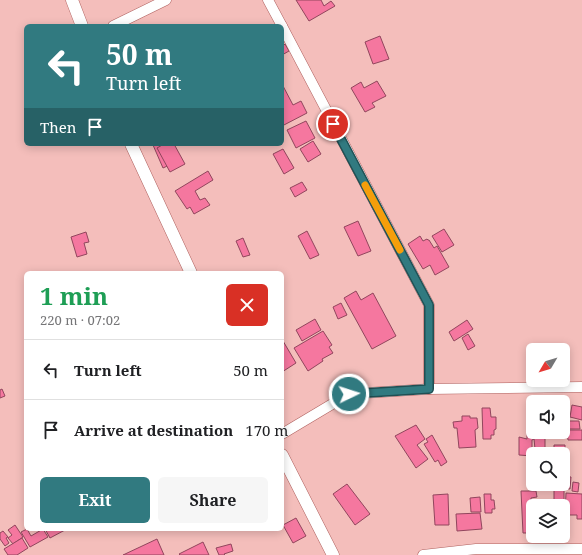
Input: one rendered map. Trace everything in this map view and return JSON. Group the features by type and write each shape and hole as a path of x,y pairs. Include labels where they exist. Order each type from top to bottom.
{"street":[{"path":"72,0 81,24"},
{"path":"116,24 166,0"},
{"path":"268,0 281,24"},
{"path":"284,30 429,305 429,389"},
{"path":"132,146 189,271"},
{"path":"284,433 349,394 429,389 582,387"},
{"path":"284,459 333,555"},
{"path":"423,555 476,549 582,549"}],"building":[{"path":"296,0 321,0 324,6 331,1 335,6 309,21"},
{"path":"380,36 389,59 373,64 365,42"},
{"path":"285,44 289,51 284,54"},
{"path":"377,81 386,96 372,103 375,107 365,112 351,88 361,82 364,88"},
{"path":"284,88 293,105 301,101 307,113 284,125"},
{"path":"306,121 315,138 296,148 287,130"},
{"path":"313,141 321,154 308,162 300,149"},
{"path":"153,146 171,146 176,162 163,168"},
{"path":"160,146 175,146 185,164 170,172 157,148"},
{"path":"283,149 294,168 284,174 273,154"},
{"path":"208,171 213,180 195,191 200,200 205,198 210,205 194,214 190,207 187,209 175,191"},
{"path":"302,182 307,190 295,197 290,188"},
{"path":"358,221 371,251 358,256 344,227"},
{"path":"444,229 454,245 442,252 432,236"},
{"path":"307,231 319,255 310,259 298,236"},
{"path":"86,232 89,242 84,243 87,254 77,257 71,237"},
{"path":"420,236 423,241 427,239 429,240 434,248 437,246 449,267 435,275 430,265 423,269 408,244"},
{"path":"243,238 250,255 243,257 236,241"},
{"path":"356,291 361,300 373,293 396,336 372,349 344,298"},
{"path":"341,303 347,315 338,319 333,307"},
{"path":"315,319 321,330 302,341 296,330"},
{"path":"467,320 473,329 454,341 449,332"},
{"path":"323,331 332,345 329,347 333,353 322,359 323,361 308,371 294,348"},
{"path":"468,334 475,346 468,350 462,338"},
{"path":"284,343 296,363 284,371"},
{"path":"2,389 5,396 0,398 0,390"},
{"path":"572,405 582,407 582,420 570,417"},
{"path":"482,408 490,408 491,417 496,417 496,429 494,430 494,435 491,435 491,439 483,439"},
{"path":"462,416 477,418 478,428 475,430 476,447 459,448 457,428 454,428 453,422 462,421"},
{"path":"570,421 579,421 580,429 570,429"},
{"path":"416,425 425,439 417,445 428,459 416,468 395,436"},
{"path":"570,430 582,430 582,440 568,440 570,439"},
{"path":"432,435 447,462 441,466 438,460 435,462 424,444 428,442 426,439"},
{"path":"519,437 534,439 532,440 532,447 526,447 526,456 519,455"},
{"path":"534,439 545,439 545,447 535,447"},
{"path":"554,445 565,445 565,447 554,447"},
{"path":"573,482 579,483 578,492 572,491"},
{"path":"347,484 370,514 355,525 333,494"},
{"path":"521,491 536,491 537,497 526,499 526,533 523,533"},
{"path":"554,491 564,491 564,499 554,499"},
{"path":"566,493 582,494 582,519 577,519 577,515 570,515 570,499 566,499"},
{"path":"448,494 449,525 435,525 433,495"},
{"path":"484,494 491,494 491,500 494,500 495,509 492,509 492,513 485,513"},
{"path":"480,497 481,512 471,512 470,498"},
{"path":"480,513 482,529 457,531 456,514"},
{"path":"296,518 306,536 293,543 284,524"},
{"path":"15,525 23,537 13,544 8,538 12,535 8,530"},
{"path":"3,531 8,537 6,538 9,543 5,546 0,539 0,533"},
{"path":"28,531 31,536 40,531 44,531 48,537 30,547 21,532"},
{"path":"46,531 63,531 50,538"},
{"path":"22,538 28,548 17,555 8,555 4,549"},
{"path":"157,539 164,555 123,555"},
{"path":"203,542 209,555 179,554"},
{"path":"231,544 233,551 224,554 225,555 219,555 216,548"}],"slow traffic":[{"path":"365,185 400,250"}],"route":[{"path":"333,124 429,305 429,389 349,394"}]}
